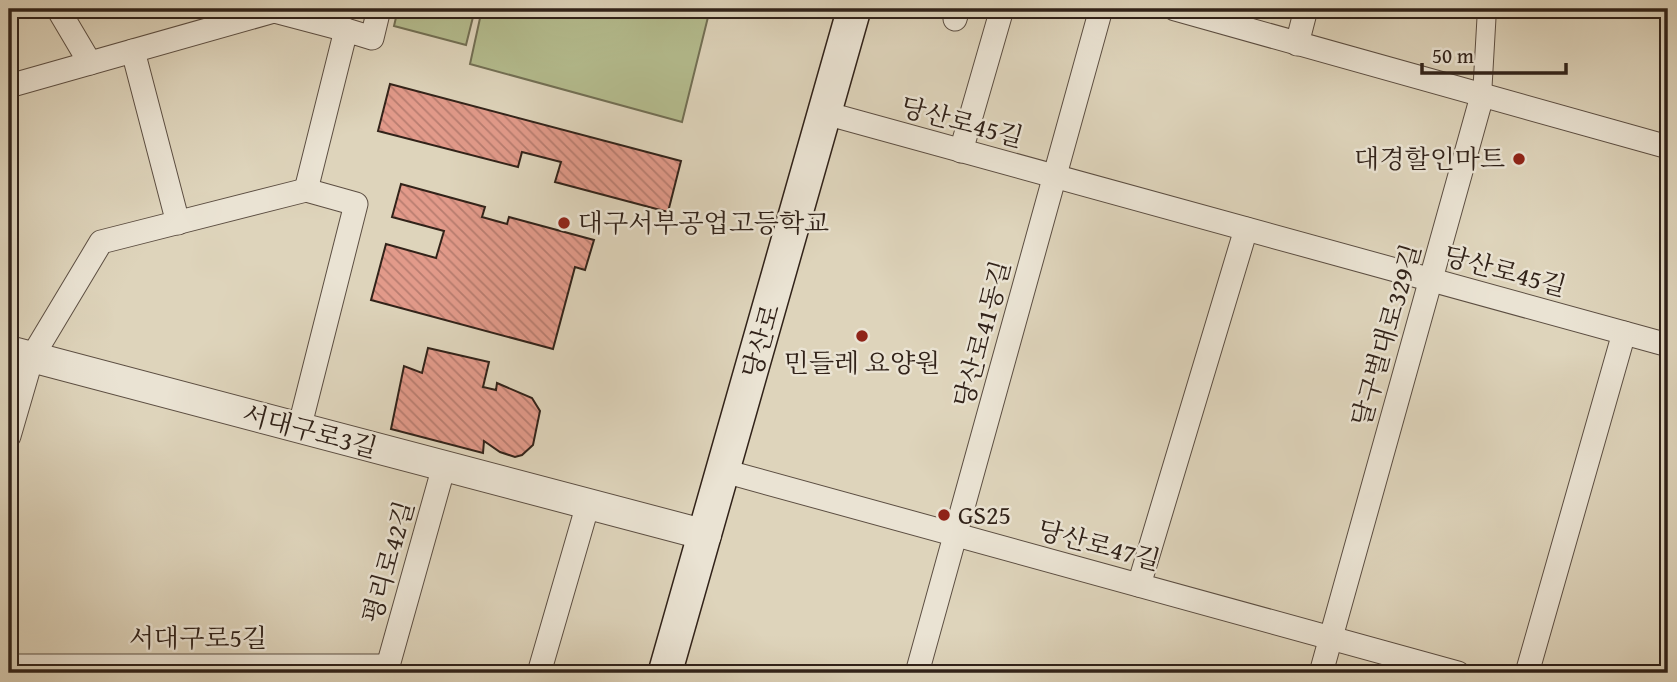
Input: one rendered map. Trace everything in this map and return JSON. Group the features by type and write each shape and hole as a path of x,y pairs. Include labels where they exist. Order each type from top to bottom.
{"main road":[{"name":"당산로","path":"665,673 854,9"}],"street":[{"path":"58,9 90,63"},
{"path":"9,86 274,11 372,38 379,9"},
{"path":"961,151 1002,9"},
{"name":"당산로41동길","path":"917,673 1101,9"},
{"path":"1175,9 1211,14 1297,44 1668,147"},
{"path":"1297,44 1306,9"},
{"name":"달구벌대로329길","path":"1321,673 1482,96 1487,9"},
{"path":"306,190 346,30"},
{"path":"133,51 178,223"},
{"name":"당산로45길","path":"825,113 1668,345"},
{"path":"9,436 20,354 101,242 306,190 356,204 299,429"},
{"path":"1139,585 1246,229"},
{"path":"1527,673 1625,333"},
{"name":"서대구로3길","path":"20,354 706,535"},
{"name":"평리로42길","path":"387,670 444,466"},
{"name":"당산로47길","path":"724,471 1458,673"},
{"path":"539,673 588,504"},
{"name":"서대구로5길","path":"9,666 387,670"}],"green space":[{"path":"398,9 475,9 466,45 394,26"},
{"path":"482,9 710,9 682,122 470,64"}],"building":[{"path":"390,84 681,161 668,212 555,182 561,162 522,152 518,167 378,131"},
{"path":"401,184 485,207 482,217 507,224 509,217 594,240 585,270 575,267 553,349 371,300 386,244 436,258 444,231 392,217"},
{"path":"428,348 489,362 483,387 496,390 497,383 532,398 540,411 533,445 522,455 515,457 500,452 484,441 483,453 391,429 404,366 422,373"}],"place":[{"name":"대경할인마트","path":"1519,159"},
{"name":"대구서부공업고등학교","path":"564,223"},
{"name":"민들레 요양원","path":"862,336"},
{"name":"GS25","path":"944,515"}]}
